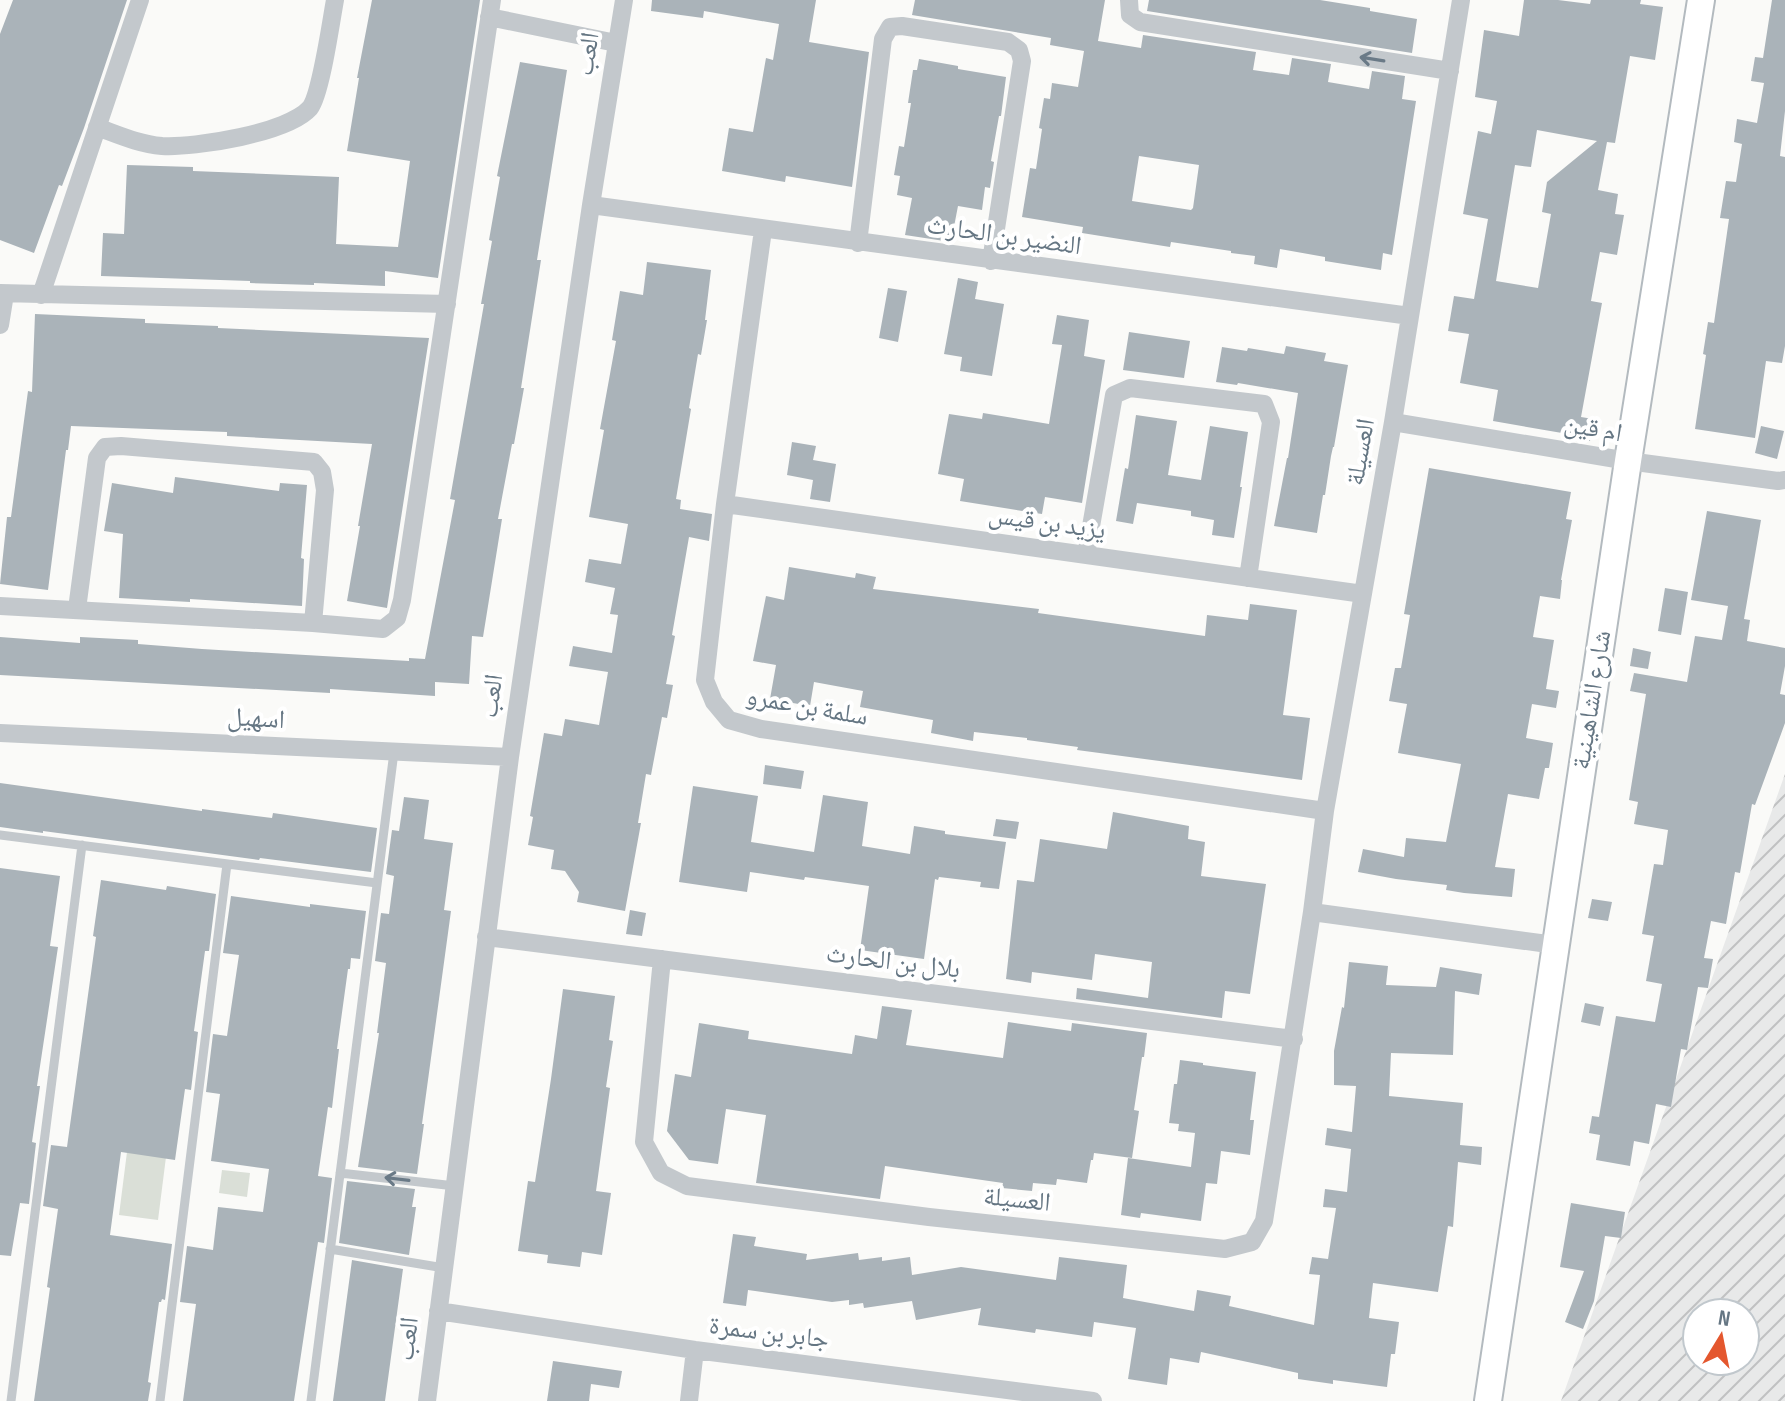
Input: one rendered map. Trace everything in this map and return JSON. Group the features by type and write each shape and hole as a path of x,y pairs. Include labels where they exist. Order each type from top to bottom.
{"street":[{"path":"41,295 140,0"},
{"path":"97,127 132,141 161,146 191,145 244,137 292,120 310,108 318,91 335,0"},
{"name":"العب","path":"427,1401 510,757 624,0"},
{"path":"1129,0 1130,15 1140,22 1450,71"},
{"name":"العسيلة","path":"662,959 644,1142 661,1173 687,1186 929,1217 1225,1249 1252,1242 1264,1221 1294,1039 1325,811 1393,422 1461,0"},
{"name":"شارع الشاهينية","path":"1488,1401 1628,461 1701,0"},
{"path":"0,606 383,629 397,618 491,8 616,43"},
{"path":"858,243 883,39 890,27 902,26 1008,42 1019,50 1022,61 991,261"},
{"name":"النضير بن الحارث","path":"591,205 1410,316"},
{"name":"سلمة بن عمرو","path":"763,230 725,504 705,680 714,702 729,720 761,729 1325,811"},
{"path":"0,325 2,293 447,304"},
{"path":"1086,555 1114,395 1130,388 1264,404 1271,422 1248,578"},
{"name":"ام قين","path":"1393,422 1628,461 1785,480"},
{"path":"77,609 97,458 105,447 121,446 314,462 322,472 325,490 313,623"},
{"name":"يزيد بن قيس","path":"725,504 1363,594"},
{"name":"اسهيل","path":"0,733 510,757"},
{"path":"1312,912 1555,945"},
{"name":"بلال بن الحارث","path":"486,937 1294,1039"},
{"name":"جابر بن سمرة","path":"438,1311 963,1393 1093,1401"},
{"path":"689,1401 695,1350"}],"lane":[{"path":"311,1401 394,752"},
{"path":"0,835 377,883"},
{"path":"11,1401 82,845"},
{"path":"160,1401 227,864"},
{"path":"340,1173 455,1186"},
{"path":"330,1249 444,1268"}],"shaded area":[{"path":"1785,774 1785,1401 1561,1401"},
{"path":"127,1152 166,1157 158,1220 119,1215"},
{"path":"222,1170 250,1173 247,1197 219,1193"}],"building":[{"path":"13,0 127,0 84,128 34,253 0,240 0,34"},
{"path":"372,0 480,0 438,278 385,271 385,286 101,276 103,233 124,234 127,165 339,177 336,244 398,247 410,161 347,151"},
{"path":"652,0 816,0 809,42 869,52 852,187 786,176 785,182 722,171 729,128 753,132 766,58 773,60 779,24 704,11 703,18 651,11"},
{"path":"915,0 1105,0 1098,41 1141,48 1143,35 1256,52 1253,70 1289,75 1292,58 1331,64 1328,82 1369,89 1372,71 1405,76 1402,99 1416,101 1392,255 1383,253 1381,270 1325,261 1325,257 1280,249 1277,268 1254,264 1255,256 1231,251 1171,242 1170,247 1082,233 1083,227 1022,217 1030,168 1036,169 1044,98 1050,99 1052,83 1078,87 1084,51 1050,45 1051,38 912,15","holes":["1139,156 1199,165 1191,210 1132,201"]},
{"path":"1149,0 1320,0 1417,19 1412,53 1147,11"},
{"path":"1524,0 1590,4 1591,0 1641,0 1640,4 1663,7 1655,60 1630,56 1615,143 1607,142 1598,190 1618,194 1615,214 1624,215 1617,255 1600,252 1591,301 1602,303 1581,417 1593,419 1590,441 1493,421 1498,390 1460,383 1469,334 1448,331 1454,296 1474,299 1488,219 1463,214 1478,131 1491,134 1497,101 1475,97 1484,30 1519,36","holes":["1537,130 1597,141 1547,182 1542,212 1551,214 1538,288 1496,281 1515,165 1531,167"]},
{"path":"1772,0 1785,0 1785,111 1780,156 1785,157 1785,346 1782,363 1766,361 1755,438 1695,429 1708,322 1714,323 1729,219 1720,218 1726,181 1736,182 1742,144 1734,142 1737,119 1757,123 1764,83 1751,81 1755,57 1763,58"},
{"path":"919,59 1006,77 991,161 994,162 990,188 985,187 982,210 958,206 951,242 905,235 912,198 897,195 900,176 894,175 899,146 904,147 913,70 917,70"},
{"path":"520,62 567,70 537,260 541,260 521,388 524,388 498,519 502,519 483,637 472,636 469,684 435,682 435,696 0,675 0,637 80,643 80,637 138,640 138,644 202,649 409,661 409,658 425,659 455,500 450,499 484,304 481,304 492,241 489,240 500,177 497,176"},
{"path":"647,262 711,270 707,320 701,355 698,354 676,499 681,500 680,509 712,514 709,541 689,537 666,684 673,685 667,718 662,717 651,775 646,774 638,823 641,823 625,911 577,902 579,892 565,871 551,869 554,850 528,845 544,733 562,736 565,719 599,725 608,672 569,666 573,646 612,653 618,615 610,614 615,588 585,582 589,559 621,564 628,524 589,517 604,430 600,429 616,341 612,340 620,291 643,295"},
{"path":"958,278 978,282 975,299 1004,304 992,376 960,371 962,357 944,354"},
{"path":"888,288 907,291 898,342 879,338"},
{"path":"35,314 145,319 145,323 218,328 429,338 387,608 347,601 372,444 227,436 227,432 71,426 48,590 0,584 7,517 11,517 28,391 32,392"},
{"path":"1057,315 1089,320 1084,356 1105,360 1082,503 1045,497 1042,514 960,501 964,479 938,474 949,414 982,419 983,413 1049,424 1062,345 1052,344"},
{"path":"1129,332 1190,341 1184,378 1123,370"},
{"path":"1286,346 1326,353 1324,361 1348,365 1317,533 1274,526 1298,393 1216,382 1222,347 1284,354"},
{"path":"1136,415 1177,421 1168,475 1201,480 1210,426 1248,432 1234,538 1212,535 1214,520 1191,516 1191,511 1137,503 1133,524 1116,521"},
{"path":"1761,426 1784,431 1777,459 1755,453"},
{"path":"792,442 816,446 813,460 836,464 830,502 810,499 813,480 787,475"},
{"path":"1429,468 1571,492 1566,519 1572,520 1560,599 1540,596 1533,637 1554,640 1546,689 1559,691 1556,708 1532,704 1526,738 1553,743 1549,768 1545,768 1539,799 1508,794 1495,867 1515,869 1512,897 1464,893 1446,890 1447,885 1358,872 1363,849 1404,857 1406,838 1446,842 1461,764 1398,753 1407,704 1389,701 1395,668 1401,668 1410,615 1404,614"},
{"path":"175,477 279,491 280,483 307,485 301,558 304,559 302,606 119,598 123,534 104,531 112,483 173,493"},
{"path":"1707,511 1761,520 1744,619 1750,620 1747,641 1785,648 1780,694 1785,695 1785,723 1755,805 1752,804 1740,873 1735,872 1726,924 1711,921 1704,958 1713,959 1708,988 1698,987 1687,1050 1681,1049 1671,1107 1656,1104 1649,1144 1634,1141 1630,1166 1596,1160 1600,1135 1589,1133 1592,1116 1599,1117 1616,1016 1655,1022 1662,984 1646,981 1654,936 1642,934 1654,864 1663,865 1668,830 1634,824 1638,802 1629,800 1646,694 1630,691 1634,673 1687,682 1695,636 1722,640 1728,606 1691,600"},
{"path":"789,567 855,578 856,573 876,577 873,589 1039,609 1038,613 1205,636 1207,615 1248,620 1250,604 1297,610 1283,715 1310,718 1302,780 1077,750 1078,747 1027,738 974,732 973,741 931,733 933,720 860,707 863,691 814,682 810,706 770,699 776,665 753,661 766,596 784,600"},
{"path":"1665,588 1688,592 1681,635 1658,631"},
{"path":"1633,648 1651,652 1648,669 1630,666"},
{"path":"765,765 804,771 801,789 763,784"},
{"path":"0,783 202,811 272,818 273,813 377,828 371,872 0,827"},
{"path":"693,786 758,796 751,842 814,852 823,795 868,802 862,846 910,854 914,826 945,831 945,834 1006,842 999,889 980,887 981,882 939,877 935,879 924,959 860,950 869,886 750,872 747,892 679,882"},
{"path":"404,797 429,800 424,839 453,843 444,910 451,911 417,1174 358,1167 379,1033 386,963 375,961 381,913 389,914 394,876 386,874 392,830 399,831"},
{"path":"1113,812 1189,826 1188,839 1205,842 1201,876 1266,884 1250,994 1225,991 1222,1018 1076,999 1077,988 1148,998 1152,962 1095,954 1092,980 1032,972 1031,983 1006,979 1017,880 1034,882 1040,839 1107,849"},
{"path":"996,819 1019,822 1016,839 993,836"},
{"path":"0,868 60,876 50,946 58,947 37,1086 40,1086 32,1142 36,1143 29,1204 20,1203 11,1256 0,1255"},
{"path":"101,880 216,894 194,1031 198,1032 191,1090 185,1089 175,1160 121,1152 110,1235 172,1244 165,1300 159,1302 148,1401 34,1401 58,1209 43,1206 51,1145 67,1147"},
{"path":"231,896 366,911 360,959 351,958 348,969 332,1108 328,1107 318,1176 332,1178 324,1243 318,1242 294,1401 183,1401 196,1304 180,1302 187,1246 213,1250 218,1207 263,1212 269,1169 211,1161 220,1094 206,1092 213,1034 227,1036 239,955 223,953"},
{"path":"1592,899 1612,902 1608,921 1588,918"},
{"path":"630,910 646,913 642,936 626,934"},
{"path":"1349,962 1388,966 1386,985 1436,987 1440,967 1482,974 1479,995 1455,991 1453,1055 1391,1053 1389,1096 1463,1103 1460,1145 1482,1147 1481,1165 1458,1162 1453,1227 1448,1226 1438,1292 1373,1283 1369,1318 1399,1322 1387,1387 1298,1379 1298,1373 1201,1352 1199,1363 1170,1358 1167,1385 1128,1379 1136,1328 1094,1322 1092,1337 978,1325 981,1308 916,1320 912,1301 864,1308 863,1303 849,1305 849,1300 832,1302 748,1290 746,1306 723,1303 733,1234 756,1237 754,1246 807,1254 806,1260 858,1253 859,1260 910,1257 912,1275 961,1267 1056,1280 1059,1257 1127,1265 1123,1298 1194,1311 1197,1290 1231,1296 1229,1306 1314,1325 1320,1275 1309,1274 1312,1257 1328,1259 1336,1208 1323,1207 1325,1189 1347,1192 1351,1149 1325,1145 1327,1128 1352,1132 1356,1086 1334,1085 1334,1051 1344,1008"},
{"path":"563,989 615,996 609,1040 613,1041 606,1087 610,1088 596,1191 611,1193 602,1255 582,1252 580,1267 547,1263 548,1255 518,1251 528,1181 535,1182"},
{"path":"1585,1003 1604,1007 1600,1026 1581,1022"},
{"path":"882,1006 912,1010 906,1045 1003,1058 1008,1022 1071,1031 1072,1023 1147,1033 1134,1110 1139,1111 1132,1158 1094,1153 1087,1183 1057,1179 1056,1185 1033,1183 1032,1191 1002,1188 1003,1183 885,1166 880,1199 756,1183 766,1115 726,1109 718,1164 689,1160 667,1131 675,1074 691,1077 699,1023 749,1031 748,1039 852,1054 855,1035 877,1039"},
{"path":"1180,1060 1256,1072 1250,1120 1254,1120 1250,1155 1221,1151 1217,1184 1206,1183 1201,1221 1141,1213 1140,1218 1121,1215 1128,1158 1191,1167 1195,1133 1178,1131 1179,1124 1169,1123"},
{"path":"347,1181 415,1189 412,1207 416,1207 409,1255 339,1243"},
{"path":"1571,1203 1625,1212 1621,1238 1605,1236 1594,1301 1583,1329 1565,1322 1584,1271 1560,1267"},
{"path":"352,1260 403,1269 385,1401 333,1401"},
{"path":"553,1361 622,1371 619,1388 591,1384 589,1401 547,1401"}]}
